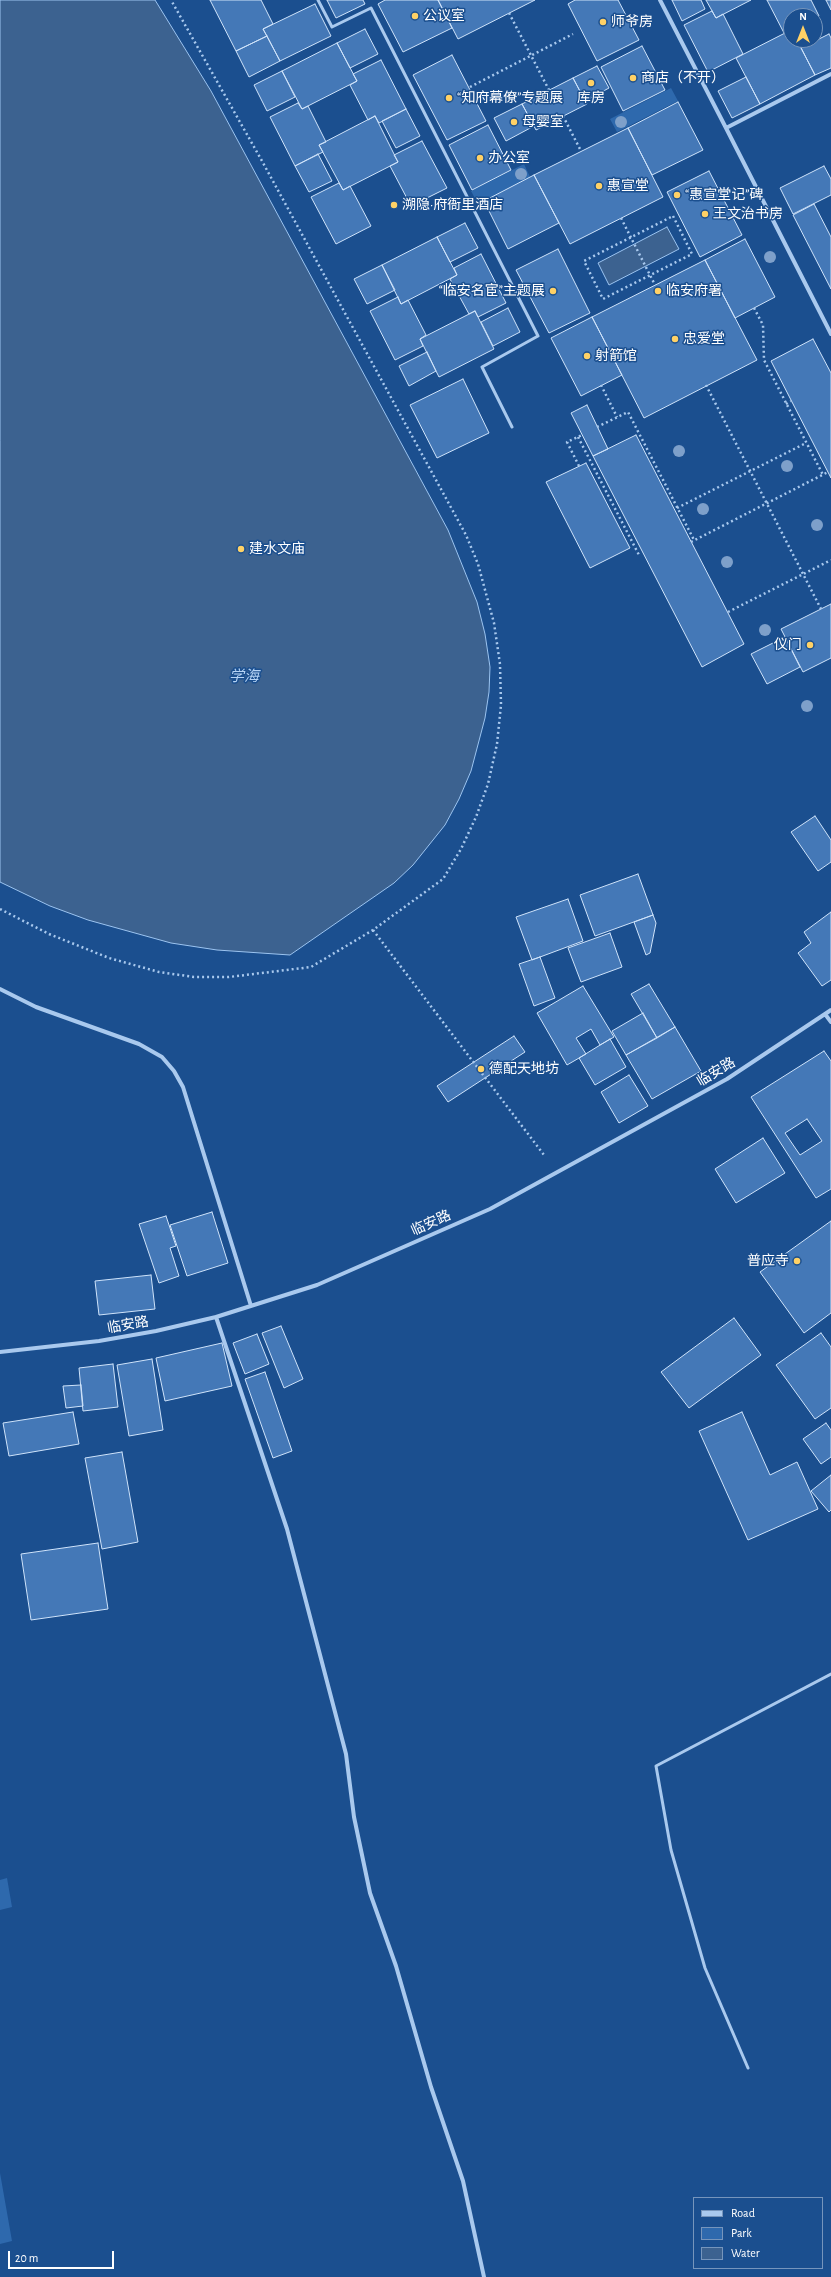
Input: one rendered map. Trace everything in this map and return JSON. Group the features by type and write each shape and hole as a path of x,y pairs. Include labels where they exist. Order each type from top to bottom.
{"street":[{"path":"660,0 831,334"},
{"path":"726,128 831,74"},
{"path":"0,989 36,1007 139,1044 162,1057 174,1071 183,1087 252,1306"},
{"name":"临安路","path":"0,1352 99,1341 216,1317 317,1285 490,1209 556,1171 626,1136 727,1079 831,1010"},
{"path":"825,1014 831,1022"},
{"path":"216,1317 286,1529 346,1754 354,1817 370,1893 396,1966 431,2087 463,2181 484,2277"}],"lane":[{"path":"318,0 332,27 371,8 538,336 482,367 512,427"},
{"path":"748,2068 705,1968 671,1850 656,1766 831,1674"}],"path":[{"path":"0,909 49,934 109,958 159,972 194,977 229,977 311,967 373,930 443,880 461,849 476,817 488,784 497,744 502,705 500,664 494,623 478,564 466,535 262,161 171,0"},
{"path":"509,13 549,90"},
{"path":"470,87 573,34"},
{"path":"563,116 581,151"},
{"path":"673,216 692,254 603,299 584,261 630,238 673,216"},
{"path":"621,218 655,285"},
{"path":"754,308 763,325 764,360 823,475"},
{"path":"601,385 617,417"},
{"path":"706,385 821,609"},
{"path":"786,404 791,401"},
{"path":"597,427 628,412 656,471 677,508 692,541 828,472"},
{"path":"579,466 567,442 582,434"},
{"path":"578,437 639,555"},
{"path":"677,508 806,443"},
{"path":"728,612 831,560"},
{"path":"373,930 556,1171"}],"green space":[{"path":"671,88 678,101 617,132 610,119"},
{"path":"524,164 530,177 478,204 471,191"},
{"path":"7,1878 12,1907 0,1910 0,1880"},
{"path":"0,2173 12,2241 0,2244"}],"water":[{"name":"学海","path":"0,0 155,0 211,91 448,530 477,602 485,634 490,667 489,692 485,718 471,771 459,799 445,825 413,865 394,883 290,955 217,950 171,943 88,920 50,906 0,882"},
{"path":"667,227 679,249 609,285 598,263"}],"building":[{"path":"210,0 261,0 273,24 263,29 267,36 236,51"},
{"path":"327,0 363,0 365,4 336,18"},
{"name":"公议室","path":"385,0 438,0 452,28 403,52 378,4"},
{"path":"438,0 535,0 458,39"},
{"name":"师爷房","path":"575,0 618,0 639,40 597,61 568,4"},
{"path":"672,0 701,0 705,9 682,21"},
{"path":"706,0 751,0 716,18"},
{"path":"767,0 811,0 815,8 783,8 783,31"},
{"path":"826,0 831,0 831,10"},
{"path":"315,4 331,36 280,61 263,29"},
{"path":"712,11 716,18 723,14 743,54 708,72 684,25"},
{"path":"365,29 378,54 350,68 337,43"},
{"path":"783,34 783,48 801,48 815,75 760,104 736,58"},
{"path":"829,34 831,38 831,68 815,75 801,48 823,48 823,37"},
{"path":"267,36 280,61 249,77 236,51"},
{"path":"337,43 357,81 302,109 282,71"},
{"name":"商店（不开）","path":"642,46 665,90 623,111 601,67"},
{"name":"“知府幕僚”专题展","path":"452,55 486,121 447,140 413,75"},
{"path":"381,60 406,109 379,123 375,116 368,120 350,85 357,81 353,74"},
{"name":"库房","path":"597,66 609,88 585,101 573,78"},
{"path":"282,71 295,97 267,111 254,85"},
{"path":"746,77 760,104 732,118 718,91"},
{"path":"573,78 587,104 536,130 522,104"},
{"path":"678,102 703,150 652,175 628,128"},
{"path":"298,103 302,109 308,106 326,142 319,145 323,152 295,166 270,117"},
{"name":"母婴室","path":"522,104 534,126 506,141 494,118"},
{"path":"406,109 420,136 396,148 382,121"},
{"path":"375,116 398,162 343,190 319,145"},
{"name":"办公室","path":"488,125 511,170 472,190 449,145"},
{"name":"惠宣堂","path":"628,128 663,197 570,244 534,175"},
{"path":"422,141 447,188 411,206 390,166 398,162 394,155"},
{"path":"318,154 332,181 309,192 295,166"},
{"path":"824,166 831,179 831,195 793,214 780,188"},
{"name":"王文治书房","path":"709,171 742,235 700,257 667,192"},
{"path":"534,175 559,223 508,249 484,201"},
{"path":"339,183 343,190 350,186 371,226 336,244 311,197"},
{"path":"814,204 831,237 831,289 793,215"},
{"path":"465,223 478,248 450,262 437,237"},
{"path":"437,237 457,275 401,304 382,265"},
{"path":"745,239 775,297 735,318 705,260"},
{"name":"“临安名宦”主题展","path":"558,249 590,313 549,333 516,270"},
{"path":"481,254 506,303 478,317 475,311 469,314 450,279 457,275 454,268"},
{"name":"忠爱堂","path":"705,260 757,360 644,418 592,317"},
{"path":"382,265 395,290 367,304 354,279"},
{"path":"398,297 401,304 408,300 426,335 420,339 423,346 395,360 370,311"},
{"path":"508,308 520,332 493,346 481,322"},
{"path":"475,311 494,349 439,377 420,339"},
{"name":"射箭馆","path":"592,317 622,375 581,396 551,338"},
{"path":"813,339 831,373 831,478 771,361"},
{"path":"427,352 436,371 409,386 399,366"},
{"path":"463,379 489,433 437,458 410,405"},
{"path":"587,405 608,449 593,456 571,413"},
{"path":"636,435 744,644 702,667 593,456"},
{"path":"586,463 630,548 590,568 546,482"},
{"name":"仪门","path":"831,604 831,658 803,672 781,629"},
{"path":"785,637 800,667 767,684 751,654"},
{"path":"815,816 831,840 831,862 818,871 791,832"},
{"path":"638,874 653,915 595,936 580,895"},
{"path":"568,899 583,941 532,960 516,917"},
{"path":"831,912 831,980 822,986 798,953 811,943 804,932"},
{"path":"653,915 656,923 650,953 646,955 634,922"},
{"path":"610,933 622,967 581,982 568,948"},
{"path":"540,957 555,998 534,1006 519,964"},
{"path":"649,984 675,1027 657,1038 631,994"},
{"path":"583,986 614,1037 600,1045 591,1029 576,1038 586,1054 567,1065 537,1013"},
{"path":"643,1013 657,1038 626,1055 612,1031"},
{"path":"675,1027 701,1071 652,1099 626,1055"},
{"name":"德配天地坊","path":"514,1036 525,1052 448,1102 437,1086"},
{"path":"610,1039 626,1067 595,1085 579,1058"},
{"path":"824,1051 831,1061 831,1189 816,1198 751,1097","holes":["807,1119 822,1141 800,1155 785,1133"]},
{"path":"629,1075 648,1106 619,1123 601,1092"},
{"path":"763,1138 785,1173 736,1203 715,1169"},
{"path":"212,1212 228,1263 187,1276 170,1225"},
{"path":"166,1216 176,1246 170,1248 179,1276 159,1283 139,1224"},
{"path":"831,1221 831,1313 804,1333 760,1272"},
{"path":"151,1275 155,1309 99,1315 95,1281"},
{"path":"734,1318 761,1355 689,1408 661,1372"},
{"path":"281,1326 303,1379 284,1388 262,1333"},
{"path":"821,1333 831,1347 831,1408 815,1419 776,1365"},
{"path":"257,1334 269,1364 245,1374 233,1343"},
{"path":"222,1343 232,1386 165,1401 156,1358"},
{"path":"152,1359 163,1430 129,1436 117,1365"},
{"path":"113,1364 118,1407 83,1411 79,1368"},
{"path":"265,1372 292,1451 273,1458 245,1379"},
{"path":"81,1385 83,1406 66,1408 63,1386"},
{"path":"73,1412 79,1444 9,1456 3,1423"},
{"path":"742,1412 770,1475 797,1462 818,1509 748,1540 699,1431"},
{"path":"826,1423 831,1430 831,1457 821,1464 803,1439"},
{"path":"122,1452 138,1542 102,1549 85,1458"},
{"path":"831,1475 831,1510 829,1512 811,1491"},
{"path":"98,1543 108,1609 31,1620 21,1554"}],"place":[{"name":"公议室","path":"415,16"},
{"name":"师爷房","path":"603,22"},
{"name":"商店（不开）","path":"633,78"},
{"name":"库房","path":"591,83"},
{"name":"“知府幕僚”专题展","path":"449,98"},
{"name":"母婴室","path":"514,122"},
{"name":"办公室","path":"480,158"},
{"name":"惠宣堂","path":"599,186"},
{"name":"“惠宣堂记”碑","path":"677,195"},
{"name":"溯隐·府衙里酒店","path":"394,205"},
{"name":"王文治书房","path":"705,214"},
{"name":"“临安名宦”主题展","path":"553,291"},
{"name":"临安府署","path":"658,291"},
{"name":"忠爱堂","path":"675,339"},
{"name":"射箭馆","path":"587,356"},
{"name":"建水文庙","path":"241,549"},
{"name":"仪门","path":"810,645"},
{"name":"德配天地坊","path":"481,1069"},
{"name":"普应寺","path":"797,1261"}]}
